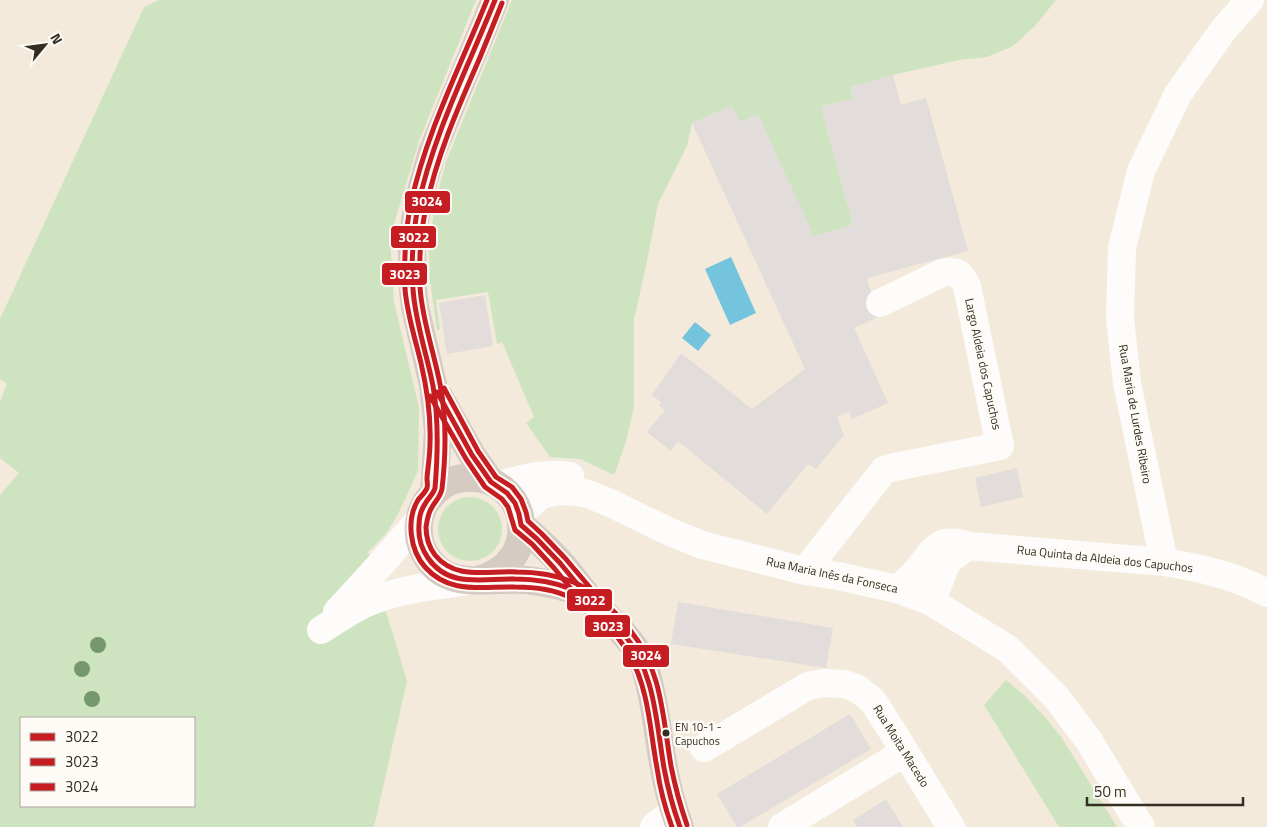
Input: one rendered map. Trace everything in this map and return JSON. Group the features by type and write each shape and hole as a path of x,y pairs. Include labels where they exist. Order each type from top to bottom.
{"main road":[{"path":"434,492 438,431 433,385 415,307 413,290 412,251 415,220 432,152 495,0"},
{"path":"433,385 472,456 494,484 515,503 520,520 519,545 516,554 510,562 496,574 473,581"},
{"path":"494,484 481,479 460,478 434,492 424,505 418,531 420,542 430,562 447,576 458,579 473,581 515,579 545,583 571,590 591,601"},
{"path":"520,520 636,649 650,686 667,784 669,822"}],"street":[{"name":"Rua Maria de Lurdes Ribeiro","path":"1164,562 1127,383 1120,318 1122,248 1141,171 1178,94 1224,29 1250,0"},
{"name":"Largo Aldeia dos Capuchos","path":"805,570 884,470 1000,446 967,286 961,276 952,271 942,273 880,303"},
{"name":"Rua Maria Inês da Fonseca","path":"494,484 543,476 569,476 587,484 608,502"},
{"name":"Rua Maria Inês da Fonseca","path":"520,520 541,495 558,491 588,494 702,545 805,570 897,589 930,600 1008,650 1056,697 1089,741 1141,827"},
{"path":"419,520 321,630 347,614 378,599 409,590 473,581"},
{"name":"Rua Quinta da Aldeia dos Capuchos","path":"897,589 915,573 936,546 948,542 969,546 1164,562 1217,572 1267,593"},
{"path":"930,600 947,562 969,546"},
{"name":"Rua Moita Macedo","path":"704,748 808,686 823,683 844,684 858,689 873,701 951,827"},
{"path":"782,827 905,752"}],"green space":[{"path":"159,0 476,0 419,141 390,237 394,302 419,407 418,471 398,514 386,534 368,552 407,681 374,827 0,827 0,495 19,473 0,458 0,402 7,384 0,379 0,319 144,7"},
{"path":"512,0 1056,0 1034,27 1013,46 987,57 959,60 850,87 853,98 821,107 853,225 814,236 739,122 732,106 692,123 687,146 658,204 634,320 634,406 626,442 614,475 580,459 550,457 526,423 534,417 502,342 497,344 488,292 436,300 440,330 437,330 430,281 429,248 435,203 446,162"},
{"path":"470,497 488,503 496,511 502,529 496,547 488,555 470,561 452,555 444,547 438,529 444,511 452,503"},
{"path":"1006,680 1023,694 1062,738 1117,827 1059,827 984,705"}],"water":[{"path":"731,257 756,313 730,325 705,269"},
{"path":"695,322 711,335 698,351 682,338"}],"building":[{"path":"893,75 901,105 926,98 968,251 867,278 878,317 854,328 888,403 852,419 849,412 837,417 844,435 816,469 808,464 767,514 678,441 671,451 647,432 665,410 659,405 661,402 652,395 681,353 752,409 805,369 692,123 732,106 739,122 758,114 814,236 853,225 821,107 853,98 850,87"},
{"path":"485,295 493,346 447,354 439,303"},
{"path":"1017,468 1023,497 981,507 975,478"},
{"path":"678,602 833,628 826,668 671,644"},
{"path":"850,714 871,749 740,827 737,827 717,794"},
{"path":"886,799 903,827 857,827 853,820"}],"transit line":[{"name":"3023","path":"487,0 444,100 425,151 417,177 407,224 405,289 409,317 425,383 430,433 427,487 414,508 411,526 413,544 425,567 445,582 467,587 529,587 556,592 587,607 604,622 619,639 630,656 641,683 648,711 660,783 672,827"},
{"name":"3022","path":"495,0 442,127 425,180 415,226 412,268 414,301 433,386 437,437 435,488 420,514 420,538 423,550 428,558 436,568 446,574 468,580 522,579 558,584 586,597 612,620 634,648 648,680 656,715 667,783 680,827"},
{"name":"3024","path":"502,3 441,152 430,189 422,228 420,248 421,299 440,384 445,436 442,489 428,515 427,538 435,555 443,563 453,568 473,572 531,573 560,577 590,591 618,616 641,645 655,678 660,695 673,773 687,825"},
{"name":"3024","path":"444,388 478,451 496,477 512,487 521,499 528,521 565,558 598,597"},
{"name":"3022","path":"437,392 472,455 491,482 507,493 515,503 521,525 560,563 592,602"},
{"name":"3023","path":"430,396 466,459 485,487 502,499 508,507 515,530 532,544 586,607"}],"place":[{"name":"EN 10-1 - Capuchos","path":"666,733"}]}
